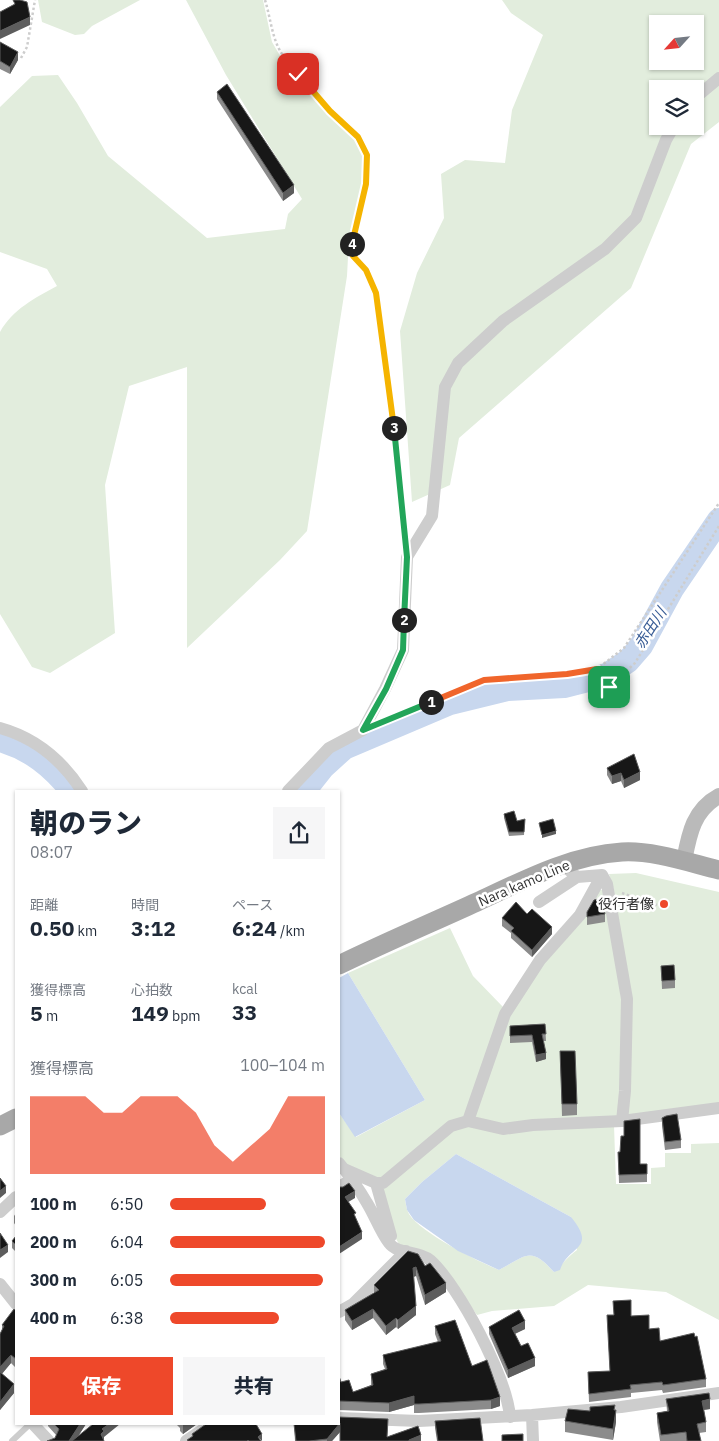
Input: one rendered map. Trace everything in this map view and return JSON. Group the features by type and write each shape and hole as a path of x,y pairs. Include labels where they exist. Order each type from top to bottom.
{"main road":[{"path":"684,861 690,830 700,811 719,796"},
{"name":"Nara kamo Line","path":"340,965 570,871 596,855 624,852 684,861 719,870"},
{"path":"0,1126 15,1118"}],"street":[{"path":"704,90 719,78"},
{"path":"289,790 328,748 363,730 386,689 403,650 407,557 432,516 445,387 458,363 503,321 606,250 636,218 669,135"},
{"path":"0,728 22,735 50,753 61,763 81,790"},
{"path":"539,902 570,871 602,875"},
{"path":"602,875 608,890 627,999 625,1091 622,1121"},
{"path":"468,1121 505,1014 540,960 580,915 602,875"},
{"path":"341,1166 376,1183 387,1181 451,1126 468,1121 503,1129 622,1121 719,1108"},
{"path":"341,1166 366,1201 389,1243 401,1250 428,1258 439,1268 472,1318 501,1379 509,1405 510,1417"},
{"path":"340,1186 351,1180"},
{"path":"376,1183 401,1250"},
{"path":"0,1212 15,1198"},
{"path":"340,1311 353,1304 401,1250"},
{"path":"0,1284 15,1303"},
{"path":"340,1418 420,1421 510,1417 622,1406 719,1393"},
{"path":"532,1415 533,1441"},
{"path":"33,1425 49,1441"},
{"path":"186,1441 210,1425"}],"lane":[{"path":"12,1441 31,1425"}],"path":[{"path":"21,58 27,47 35,0"},
{"path":"266,0 276,43 283,57 330,111 358,137 367,155 366,184 352,239 353,256 366,270 376,293 394,427 407,557"},
{"path":"363,730 484,680 567,674 597,669 624,648 719,504"},
{"path":"597,669 609,687 635,663 719,526"},
{"path":"608,890 635,896 657,905"}],"green space":[{"path":"38,0 140,0 92,26 84,34 75,35 42,22"},
{"path":"186,0 263,0 272,42 279,54 328,111 353,135 366,155 364,181 349,238 347,276 307,531 280,560 187,648 187,367 129,386 105,485 115,633 50,673 32,667 0,614 0,332 18,311 57,286 47,269 0,252 0,107 32,76 58,75 108,156 207,238 285,229 288,214 302,199 226,75"},
{"path":"502,0 719,0 719,122 704,134 704,80 649,80 649,135 702,135 691,144 631,288 459,438 450,485 412,502 400,331 417,273 444,218 441,174 465,160 505,163 512,110 543,35 511,13"},
{"path":"636,873 719,892 719,1107 624,1119 627,1091 614,890 609,874"},
{"path":"598,890 604,890 623,999 619,1118 504,1126 470,1118 508,1012"},
{"path":"450,928 473,976 504,1008 466,1118 382,1180 351,1168 342,1160 340,1156 340,1114 356,1137 425,1100 348,973"},
{"path":"614,1125 616,1184 651,1184 651,1168 665,1167 665,1153 691,1153 691,1144 719,1143 719,1320 666,1292 588,1285 554,1306 492,1311 477,1315 444,1269 399,1244 392,1232 380,1186 457,1126","holes":["456,1154 571,1217 577,1250 554,1272 539,1258 533,1256 522,1257 499,1270 464,1253 425,1230 409,1214 405,1199"]}],"water":[{"path":"348,973 425,1100 355,1137 340,1114 340,977"},
{"path":"456,1154 571,1217 579,1228 582,1236 581,1242 564,1262 560,1270 554,1272 539,1258 528,1256 522,1257 499,1270 458,1251 414,1220 407,1210 405,1199"}],"building":[{"path":"13,0 27,2 30,17 0,31 0,12 15,4"},
{"path":"0,42 18,52 10,67 0,61"},
{"path":"227,84 294,185 283,193 217,92"},
{"path":"634,754 640,772 624,780 621,773 612,776 607,768"},
{"path":"514,811 517,821 525,819 524,832 509,832 504,814"},
{"path":"553,819 556,831 542,835 539,823"},
{"path":"602,898 605,914 587,917 587,912 594,900"},
{"path":"516,902 527,914 532,909 552,927 532,950 511,931 514,928 502,918"},
{"path":"674,965 675,980 662,981 661,966"},
{"path":"545,1024 546,1034 542,1034 546,1053 536,1055 532,1035 510,1036 510,1026"},
{"path":"560,1051 575,1051 577,1104 562,1104"},
{"path":"677,1114 681,1140 665,1142 662,1118"},
{"path":"640,1119 640,1164 647,1164 647,1174 619,1175 618,1152 620,1152 621,1136 624,1136 624,1121"},
{"path":"0,1178 6,1186 0,1191"},
{"path":"349,1183 355,1191 345,1197 356,1213 354,1214 362,1232 340,1246 340,1187"},
{"path":"0,1233 8,1245 0,1250"},
{"path":"408,1251 418,1254 425,1266 430,1263 446,1283 425,1295 416,1267 413,1268 416,1306 398,1320 396,1318 386,1326 373,1309 352,1321 345,1310 379,1290 374,1285"},
{"path":"631,1300 631,1316 649,1315 649,1329 659,1328 660,1341 694,1333 695,1337 697,1336 706,1379 663,1385 662,1382 630,1385 631,1389 589,1394 588,1372 610,1371 607,1315 614,1315 613,1301"},
{"path":"14,1309 15,1358 11,1355 0,1367 0,1334 4,1326 2,1325"},
{"path":"519,1310 525,1321 512,1328 521,1346 528,1343 535,1358 508,1370 489,1327"},
{"path":"455,1320 472,1366 487,1360 500,1397 491,1400 419,1404 414,1404 414,1396 389,1403 340,1401 340,1379 341,1382 349,1380 353,1392 373,1385 371,1374 387,1369 383,1355 441,1341 435,1326"},
{"path":"0,1372 14,1384 0,1402"},
{"path":"709,1393 710,1399 702,1401 706,1422 697,1424 701,1441 687,1441 686,1432 661,1435 657,1413 669,1411 666,1399"},
{"path":"615,1405 613,1429 565,1421 568,1409 590,1411 590,1407"},
{"path":"340,1417 388,1419 387,1437 418,1426 421,1435 409,1441 340,1441"},
{"path":"480,1418 483,1441 438,1441 435,1421"},
{"path":"55,1425 79,1425 69,1441 47,1441 55,1438 59,1429"},
{"path":"92,1425 108,1425 102,1429 104,1431 101,1434 104,1441 72,1441"},
{"path":"205,1425 257,1425 262,1434 258,1437 261,1441 188,1441 193,1436 192,1434"},
{"path":"294,1425 338,1425 327,1439 296,1441"},
{"path":"523,1434 523,1441 502,1441 502,1435"}],"waterway":[{"name":"赤田川","path":"305,790 323,767 344,748 450,703 508,689 564,686 607,675 628,661 641,646 672,589 719,520"},
{"name":"赤田川","path":"0,740 22,748 49,766 71,790"}],"place":[{"name":"役行者像","path":"664,904"}],"route":[{"path":"298,74 330,111 358,137 364,145 369,164 352,239 352,248 353,256 366,270 376,293 394,427 407,557 403,650 386,689 363,730 484,680 567,674 597,669 609,687"}]}
